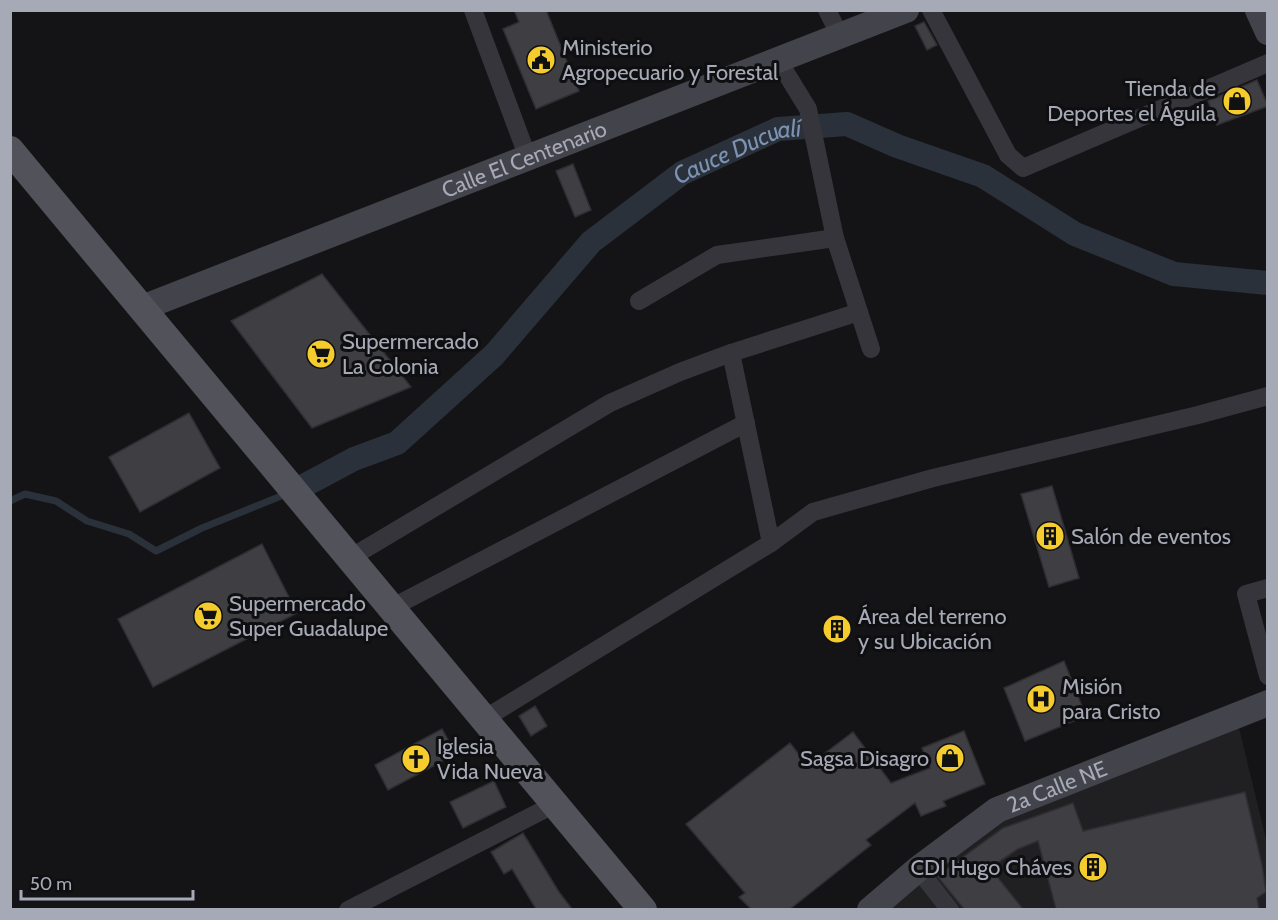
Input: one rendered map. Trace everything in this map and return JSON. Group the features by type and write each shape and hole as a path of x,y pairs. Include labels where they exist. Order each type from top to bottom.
{"main road":[{"name":"Calle El Centenario","path":"142,308 906,10"},
{"path":"1258,10 1268,32"},
{"path":"10,150 643,909"},
{"name":"2a Calle NE","path":"870,909 918,869 997,810 1268,703"}],"street":[{"path":"473,10 528,158"},
{"path":"827,10 840,36"},
{"path":"931,10 1008,155 1023,168 1268,63"},
{"path":"778,60 808,109 835,238 871,349"},
{"path":"639,301 717,255 835,238"},
{"path":"351,558 610,403 680,372 731,353 859,312"},
{"path":"731,353 771,543"},
{"path":"484,719 771,543 813,512 933,478 1198,415 1268,396"},
{"path":"391,608 746,423"},
{"path":"1268,588 1246,594 1268,676"},
{"path":"348,909 555,804"},
{"path":"918,869 950,909"}],"shaded area":[{"path":"1237,720 1267,843 1267,909 874,910 999,814"}],"building":[{"name":"Ministerio Agropecuario y Forestal","path":"514,10 546,10 579,91 536,109 503,29 519,22"},
{"path":"924,22 937,45 927,50 915,26"},
{"name":"Tienda de Deportes el Águila","path":"1257,80 1268,106 1217,125 1208,101"},
{"path":"573,164 591,210 575,217 556,171"},
{"name":"Supermercado La Colonia","path":"322,274 411,387 312,428 231,321"},
{"path":"189,413 220,468 140,512 109,457"},
{"name":"Salón de eventos","path":"1052,486 1079,578 1049,587 1021,494"},
{"name":"Supermercado Super Guadalupe","path":"262,544 297,613 153,687 118,619"},
{"path":"1064,661 1086,716 1025,741 1004,688"},
{"path":"535,706 547,726 531,736 519,716"},
{"name":"Iglesia Vida Nueva","path":"442,729 456,754 388,790 375,765"},
{"path":"964,731 985,784 943,801 946,806 921,816 915,803 866,840 871,845 790,909 751,909 739,897 745,893 686,824 790,743 808,766 853,732 891,783 930,768 922,748"},
{"path":"494,781 506,807 463,828 450,802"},
{"path":"1245,792 1266,892 1257,898 1259,909 1056,909 1038,841 1018,849 990,868 1023,909 964,909 937,876 1003,828 1073,803 1083,831"},
{"path":"523,833 572,909 536,909 512,869 504,874 491,852"}],"waterway":[{"name":"Cauce Ducualí","path":"294,491 354,459 397,443 494,355 591,242 682,173 778,129 847,124 897,146 983,176 1075,234 1174,274 1268,283"},
{"path":"10,501 25,494 56,501 87,521 129,534 156,551 202,528 286,494"}],"place":[{"name":"Ministerio Agropecuario y Forestal","path":"541,60"},
{"name":"Tienda de Deportes el Águila","path":"1237,101"},
{"name":"Supermercado La Colonia","path":"321,354"},
{"name":"Salón de eventos","path":"1050,536"},
{"name":"Supermercado Super Guadalupe","path":"208,616"},
{"name":"Área del terreno y su Ubicación","path":"837,629"},
{"name":"Misión para Cristo","path":"1041,699"},
{"name":"Sagsa Disagro","path":"950,758"},
{"name":"Iglesia Vida Nueva","path":"416,759"},
{"name":"CDI Hugo Cháves","path":"1093,867"}]}
